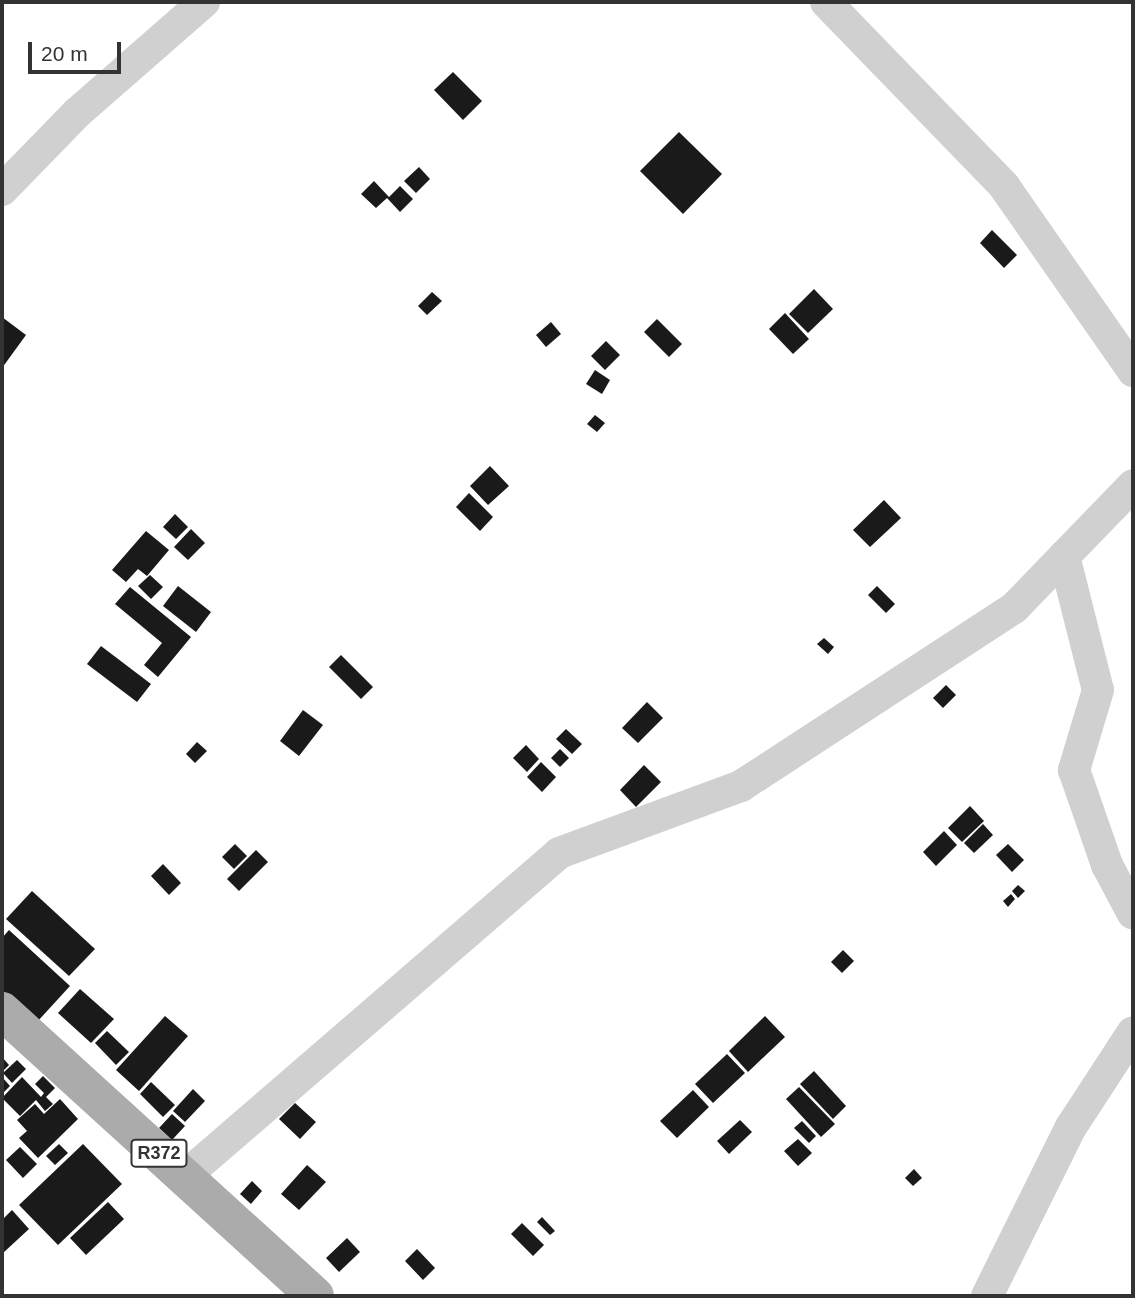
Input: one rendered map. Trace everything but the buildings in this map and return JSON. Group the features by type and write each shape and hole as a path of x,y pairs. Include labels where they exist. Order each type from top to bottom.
{"main road":[{"name":"R372","path":"2,1011 315,1296"}],"street":[{"path":"2,190 78,113 204,2"},
{"path":"826,2 1004,186 1133,371"},
{"path":"184,1177 559,853 741,786 1014,608 1133,485"},
{"path":"1064,556 1098,690 1074,769 1107,864 1133,914"},
{"path":"987,1296 1071,1127 1133,1032"}]}
